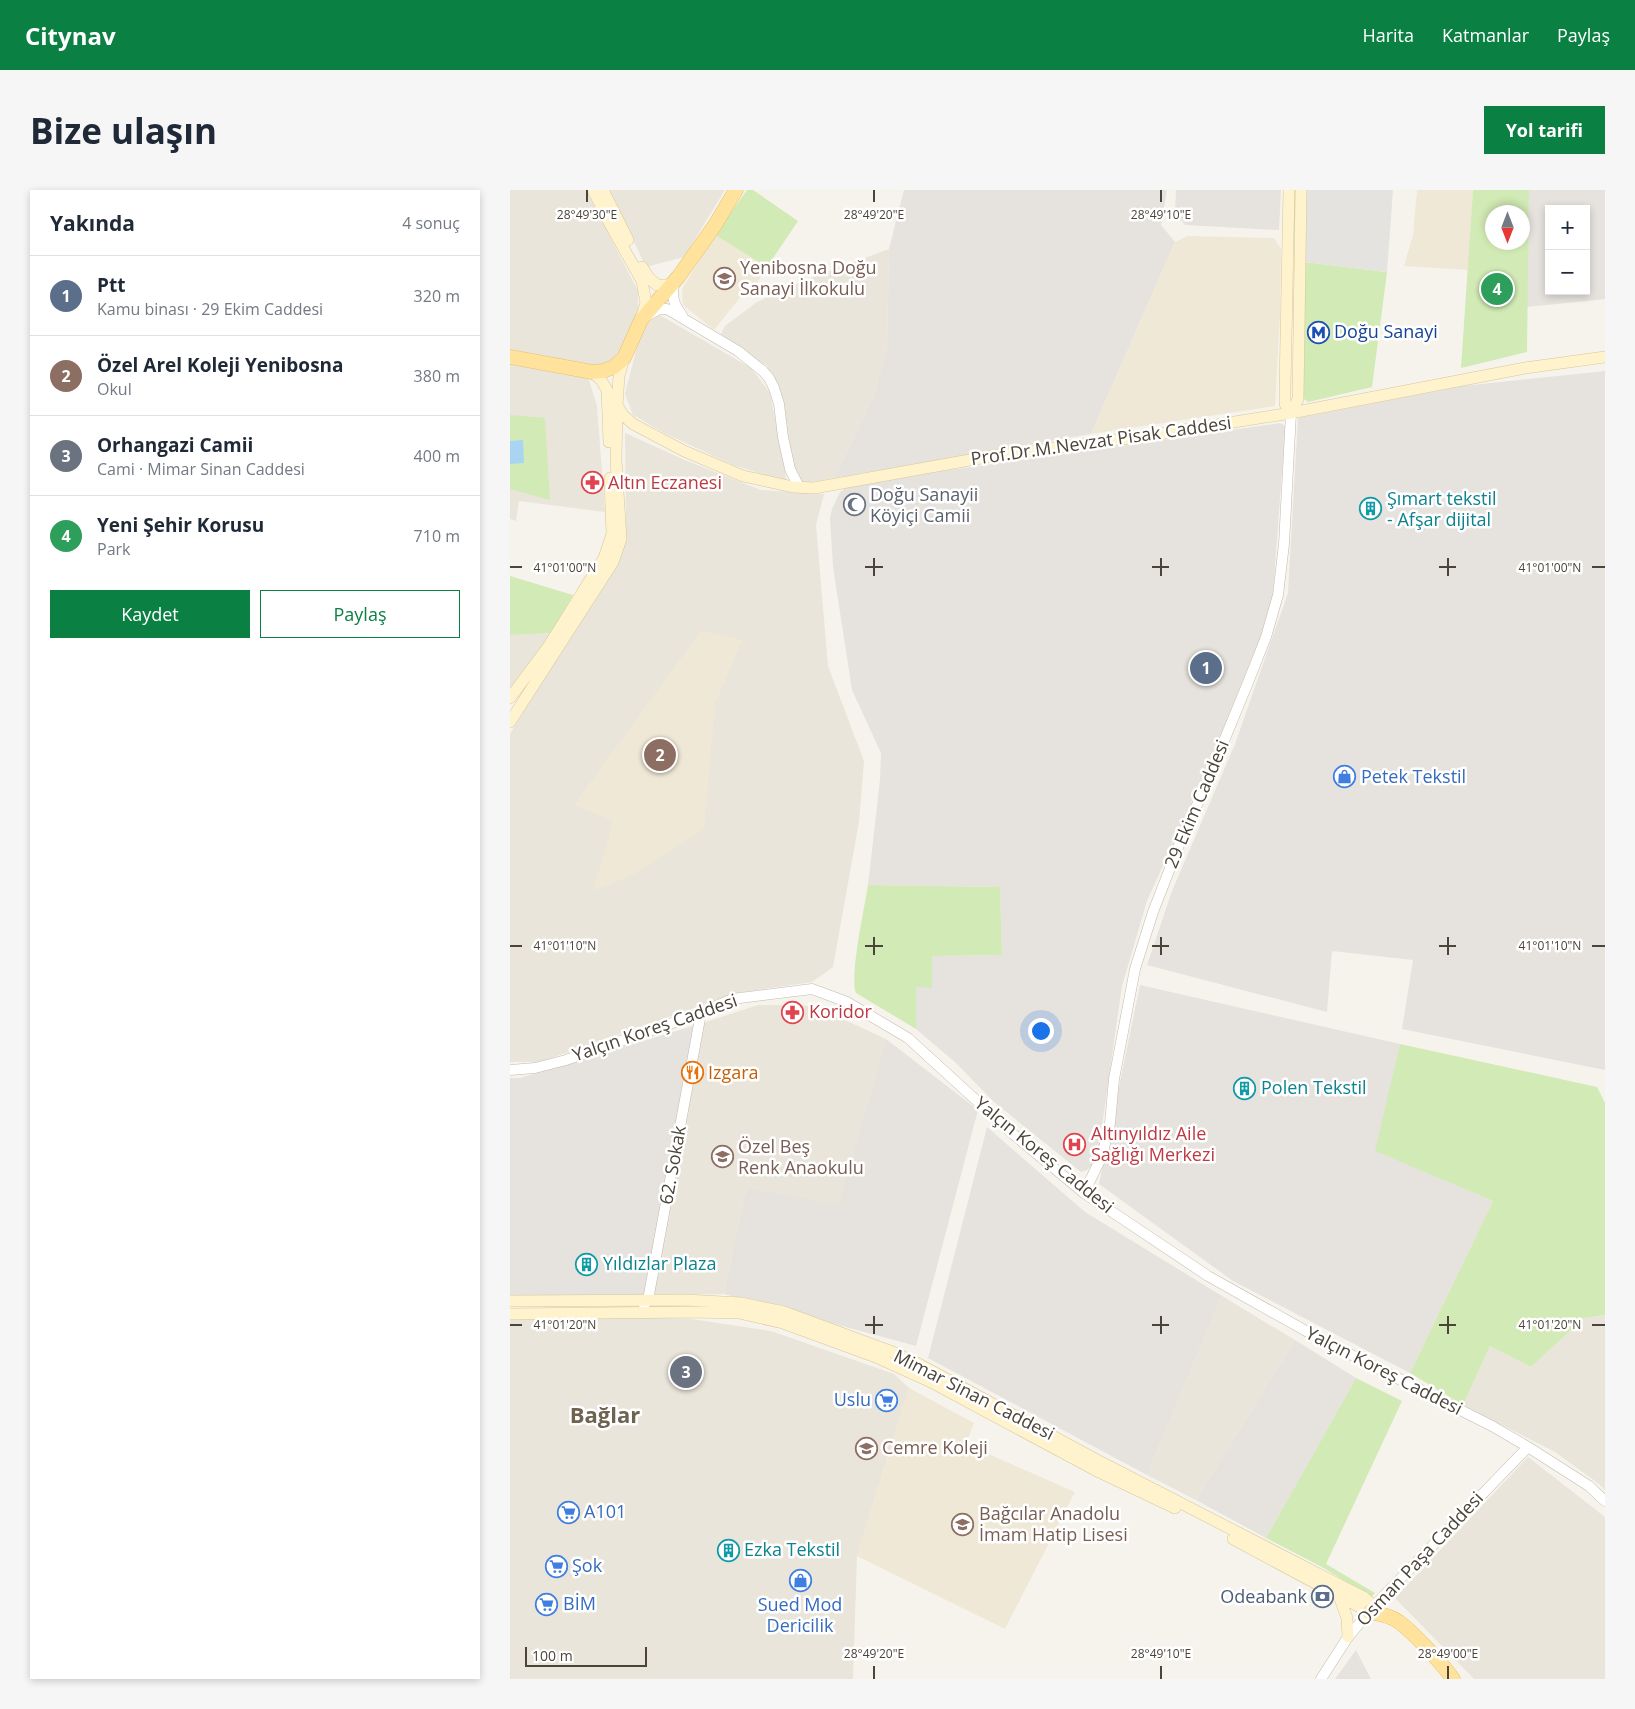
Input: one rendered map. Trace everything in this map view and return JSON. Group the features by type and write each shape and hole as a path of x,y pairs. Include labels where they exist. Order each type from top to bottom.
{"main road":[{"path":"510,722 614,562 621,539 616,460 616,405 619,376 624,358 641,320 646,303 642,282 610,224 594,190"},
{"path":"602,190 649,278 654,283 662,286 675,281"},
{"path":"641,320 675,281 715,225 736,190"},
{"path":"1289,190 1285,404 1291,413 1298,399 1301,190"},
{"path":"510,357 592,372 614,367 624,358"},
{"name":"Prof.Dr.M.Nevzat Pisak Caddesi","path":"616,405 633,424 684,450 743,476 799,487 814,488 992,456 1146,436 1291,413 1525,368 1605,357"},
{"path":"510,698 548,647 596,571 604,558 612,534 607,390 601,380 592,372"},
{"name":"Mimar Sinan Caddesi","path":"510,1301 686,1300 741,1304 784,1312 916,1363 1365,1598 1371,1609"},
{"name":"Mimar Sinan Caddesi","path":"510,1314 739,1313 783,1323 876,1358 931,1382 1095,1470 1187,1514 1339,1596 1371,1609"},
{"path":"1339,1596 1347,1618 1348,1637"},
{"path":"1371,1609 1398,1621 1422,1644 1453,1679"}],"street":[{"path":"675,281 672,291 675,306 684,318"},
{"path":"641,320 659,309 668,309 738,351 763,370 774,388 779,404 783,438 790,469 799,487"},
{"name":"29 Ekim Caddesi","path":"1084,1193 1102,1156 1110,1122 1114,1079 1135,969 1153,912 1247,686 1266,637 1278,595 1284,544 1291,413"},
{"name":"Yalçın Koreş Caddesi","path":"510,1070 535,1068 566,1060 701,1013 732,999 812,989 848,1002 908,1038 1013,1134 1084,1193 1226,1287 1322,1340 1528,1446 1589,1486 1605,1501"},
{"name":"62. Sokak","path":"637,1313 648,1300 701,1013"},
{"name":"Osman Paşa Caddesi","path":"1322,1679 1348,1637 1371,1609 1528,1446"}],"shaded area":[{"path":"510,190 586,190 638,291 638,311 621,352 610,363 597,369 510,352"},
{"path":"609,190 725,190 684,257 646,267"},
{"path":"904,190 1167,190 1161,225 1175,242 1091,434 834,478 873,398 887,348 889,249"},
{"path":"1176,190 1281,190 1279,230 1185,225 1175,211"},
{"path":"1306,190 1393,190 1387,272 1304,262"},
{"path":"1417,190 1473,190 1468,270 1404,266 1413,235"},
{"path":"1529,190 1605,190 1605,299 1527,307 1528,250 1530,250"},
{"name":"Yenibosna Doğu Sanayi İlkokulu","path":"715,235 767,267 752,291 743,294 714,330 683,305 682,289"},
{"path":"1188,236 1274,238 1281,249 1280,315 1275,406 1091,434 1175,242"},
{"path":"889,249 887,348 873,398 834,478 800,484 794,468 782,399 767,366 721,334 725,326 757,302 805,280"},
{"path":"658,314 751,368 770,393 787,482 733,465 664,433 633,415 625,394 641,331"},
{"path":"510,361 588,377 597,406 605,512 519,501 516,521 510,519"},
{"path":"1605,371 1605,1070 1402,1029 1413,960 1332,951 1327,1012 1147,965 1172,891 1235,744 1288,593 1298,418 1463,386"},
{"path":"1280,423 1285,426 1285,431 1270,616 1203,777 1147,901 1122,986 1099,1147 1094,1163 1087,1170 1081,1172 994,1102 956,1063 916,1029 916,987 932,956 1002,955 1000,887 868,885 880,780 881,753 852,690 833,567 830,518 832,509 840,492 852,484"},
{"path":"625,433 685,460 761,490 824,494 816,525 828,666 864,761 859,822 833,967 812,982 737,993 540,1062 510,1062 510,734 622,553 626,524"},
{"path":"701,631 742,640 715,704 704,829 627,878 593,890 608,842 612,820 574,805"},
{"path":"551,633 510,690 510,635"},
{"path":"1140,985 1400,1044 1376,1151 1493,1201 1410,1373 1233,1281 1099,1184"},
{"path":"758,1005 800,1005 819,1008 886,1039 838,1206 746,1187 724,1294 656,1295 703,1023"},
{"path":"703,1023 656,1295 510,1295 510,1078 520,1078"},
{"path":"886,1039 978,1110 916,1346 724,1294 746,1187 838,1205"},
{"path":"987,1127 1085,1212 1222,1296 1147,1475 928,1358"},
{"path":"1222,1296 1295,1340 1196,1500 1147,1475"},
{"path":"1605,1315 1605,1490 1555,1452 1463,1405 1490,1346 1531,1367 1584,1318"},
{"path":"624,1317 692,1319 771,1331 894,1374 909,1388 857,1556 853,1679 510,1679 510,1319"},
{"path":"1295,1340 1356,1378 1266,1538 1196,1500"},
{"name":"Bağcılar Anadolu İmam Hatip Lisesi","path":"909,1388 974,1423 966,1444 1075,1492 1005,1629 857,1556"},
{"path":"1528,1457 1605,1517 1605,1679 1474,1679 1395,1598"},
{"path":"1356,1650 1371,1679 1335,1679"}],"green space":[{"path":"747,190 753,190 798,221 767,267 715,235"},
{"path":"1473,190 1529,190 1529,205 1485,205 1485,250 1528,250 1527,352 1461,368"},
{"path":"1304,262 1387,272 1372,387 1308,402 1301,397"},
{"path":"510,415 545,418 550,500 510,489"},
{"path":"510,576 573,595 551,633 510,635"},
{"path":"868,885 1000,887 1002,955 932,956 932,988 916,987 916,1029 856,993 854,973"},
{"path":"1400,1044 1597,1087 1605,1103 1605,1315 1584,1318 1531,1367 1490,1346 1463,1405 1410,1373 1493,1201 1375,1151"},
{"path":"1356,1378 1402,1401 1326,1564 1375,1593 1371,1597 1322,1567 1266,1538"}],"water":[{"path":"523,440 524,463 510,464 510,441"}],"place":[{"name":"Yenibosna Doğu Sanayi İlkokulu","path":"724,278"},
{"name":"Yeni Şehir Korusu","path":"1497,289"},
{"name":"Doğu Sanayi","path":"1318,332"},
{"name":"Altın Eczanesi","path":"592,483"},
{"name":"Doğu Sanayii Köyiçi Camii","path":"854,505"},
{"name":"Şımart tekstil - Afşar dijital","path":"1371,509"},
{"name":"Ptt","path":"1206,668"},
{"name":"Özel Arel Koleji Yenibosna","path":"660,755"},
{"name":"Petek Tekstil","path":"1345,777"},
{"name":"Koridor","path":"793,1012"},
{"name":"Izgara","path":"692,1073"},
{"name":"Polen Tekstil","path":"1245,1088"},
{"name":"Altınyıldız Aile Sağlığı Merkezi","path":"1075,1144"},
{"name":"Özel Beş Renk Anaokulu","path":"722,1157"},
{"name":"Yıldızlar Plaza","path":"587,1264"},
{"name":"Orhangazi Camii","path":"686,1372"},
{"name":"Uslu","path":"887,1400"},
{"name":"Cemre Koleji","path":"866,1448"},
{"name":"A101","path":"568,1512"},
{"name":"Bağcılar Anadolu İmam Hatip Lisesi","path":"963,1524"},
{"name":"Ezka Tekstil","path":"728,1550"},
{"name":"Şok","path":"556,1566"},
{"name":"Sued Mod Dericilik","path":"800,1580"},
{"name":"Odeabank","path":"1323,1597"},
{"name":"BİM","path":"547,1604"}],"district":[{"name":"Bağlar","path":"605,1415"}]}
